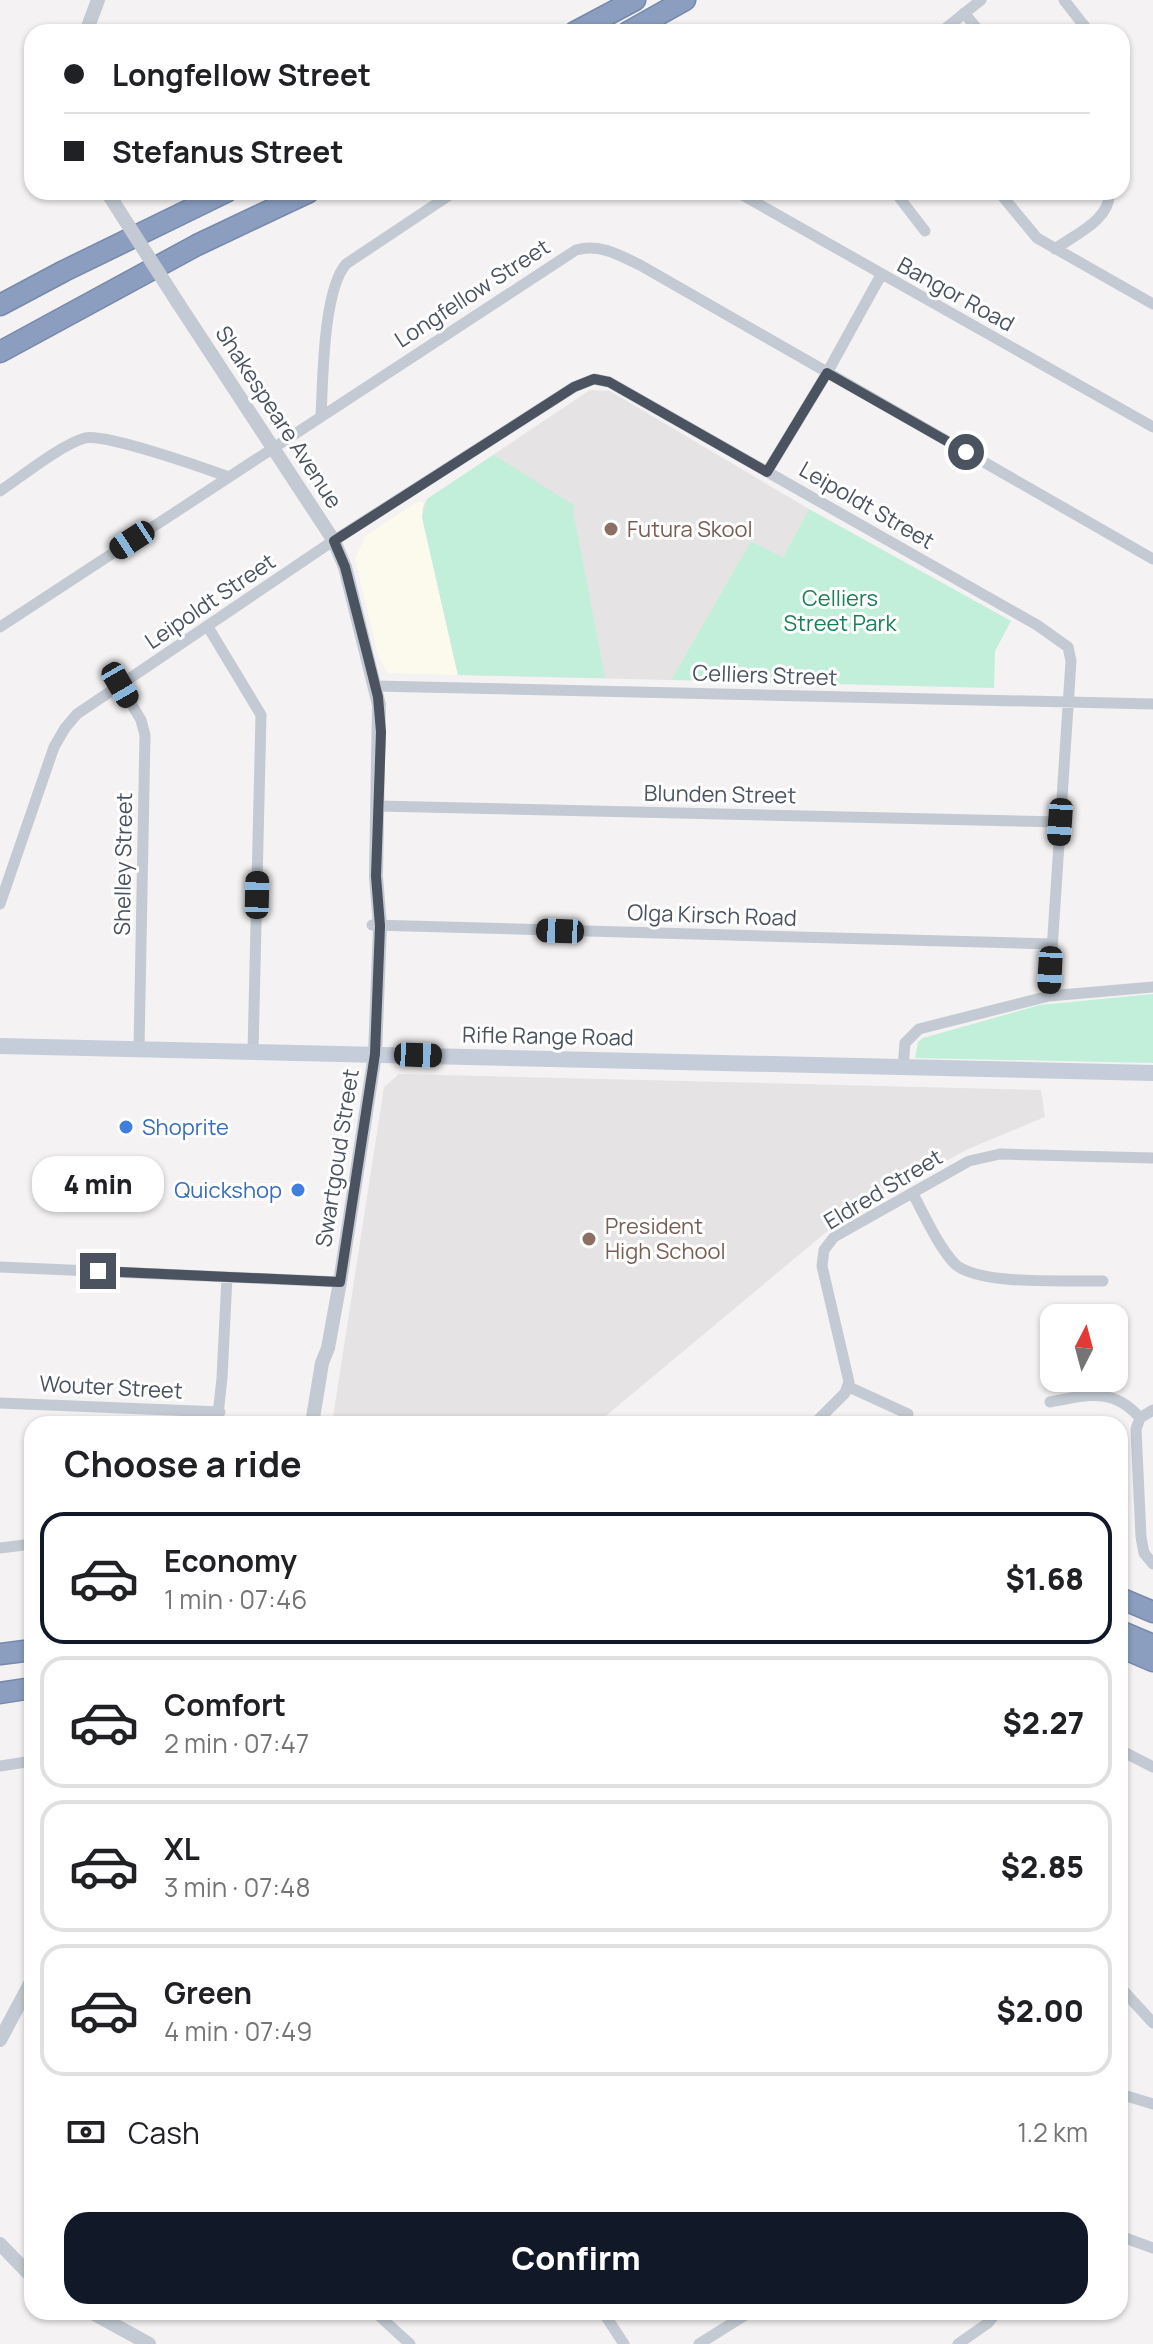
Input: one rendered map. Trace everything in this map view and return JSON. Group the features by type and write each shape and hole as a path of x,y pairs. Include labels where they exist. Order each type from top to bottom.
{"highway":[{"path":"590,24 635,0"},
{"path":"642,24 685,0"},
{"path":"0,305 209,200"},
{"path":"0,352 197,245 292,200"},
{"path":"1128,1601 1153,1612"},
{"path":"1128,1634 1153,1645"},
{"path":"1128,1650 1153,1661"},
{"path":"0,1654 24,1651"},
{"path":"0,1693 24,1689"}],"main road":[{"name":"Rifle Range Road","path":"0,1046 1153,1073"}],"street":[{"path":"89,24 98,0"},
{"path":"951,24 981,0"},
{"path":"1064,0 1083,24"},
{"path":"964,13 973,24"},
{"name":"Shakespeare Avenue","path":"112,200 334,541 345,567 380,715 370,1054"},
{"path":"321,416 325,354 337,277 346,264 442,200"},
{"name":"Bangor Road","path":"753,200 1153,427"},
{"path":"901,200 925,231"},
{"path":"1006,200 1037,238 1153,304"},
{"path":"1055,249 1103,214 1109,200"},
{"name":"Longfellow Street","path":"0,627 274,450 567,254 584,247 604,249 640,265 1153,559"},
{"path":"767,472 881,275"},
{"name":"Leipoldt Street","path":"0,904 58,740 77,714 334,541 574,387 594,379 609,382 1056,636 1068,647 1068,703 1049,996"},
{"path":"0,491 72,443 91,437 229,477"},
{"path":"208,627 261,715 253,1052"},
{"name":"Shelley Street","path":"120,685 141,720 145,735 139,1049"},
{"name":"Celliers Street","path":"375,686 1153,704"},
{"name":"Blunden Street","path":"378,806 1060,822"},
{"name":"Olga Kirsch Road","path":"376,926 1051,944"},
{"path":"903,1068 905,1043 915,1032 1049,996 1153,987"},
{"name":"Swartgoud Street","path":"313,1416 322,1363 328,1348 356,1131 370,1054"},
{"name":"Eldred Street","path":"849,1387 822,1266 824,1250 841,1232 969,1161 991,1154 1153,1158"},
{"path":"913,1194 952,1260 967,1271 991,1278 1103,1281"},
{"path":"0,1267 336,1282"},
{"path":"218,1416 227,1277"},
{"path":"822,1416 849,1387 908,1414"},
{"path":"1050,1402 1090,1396 1117,1398 1140,1418"},
{"name":"Wouter Street","path":"0,1403 189,1416"},
{"path":"1153,1410 1140,1418 1136,1429 1141,1537 1144,1553 1153,1564"},
{"path":"0,1548 24,1545"},
{"path":"1128,1754 1153,1767"},
{"path":"0,1766 24,1762"},
{"path":"0,2040 24,1995"},
{"path":"1128,1996 1153,2023"},
{"path":"1128,2096 1153,2104"},
{"path":"1128,2239 1153,2248"},
{"path":"0,2244 24,2269"},
{"path":"106,2320 149,2344"},
{"path":"384,2320 410,2344"},
{"path":"608,2320 624,2344"},
{"path":"699,2344 737,2320"},
{"path":"958,2344 990,2320"}],"shaded area":[{"name":"Futura Skool","path":"590,390 610,391 809,509 783,557 751,541 671,680 458,675 422,517 423,507 427,499"},
{"path":"419,501 425,504 422,517 458,675 388,673 379,658 355,560 365,536"},
{"name":"President High School","path":"399,1074 1041,1090 1045,1117 968,1149 843,1218 606,1416 333,1416 384,1087"}],"green space":[{"path":"494,455 575,506 573,511 605,678 458,675 422,517 427,499"},
{"name":"Celliers Street Park","path":"809,509 1011,621 995,651 994,688 671,680 751,541 783,557"},
{"path":"1153,994 1153,1063 915,1058 918,1042 923,1038 1040,1005"}],"place":[{"name":"Futura Skool","path":"611,529"},
{"name":"Shoprite","path":"126,1127"},
{"name":"Quickshop","path":"298,1190"},
{"name":"President High School","path":"589,1239"}],"route":[{"path":"98,1271 340,1282 375,1054 380,926 376,876 381,732 378,697 345,567 334,541 582,382 594,379 609,382 767,472 827,373 966,452"}]}
